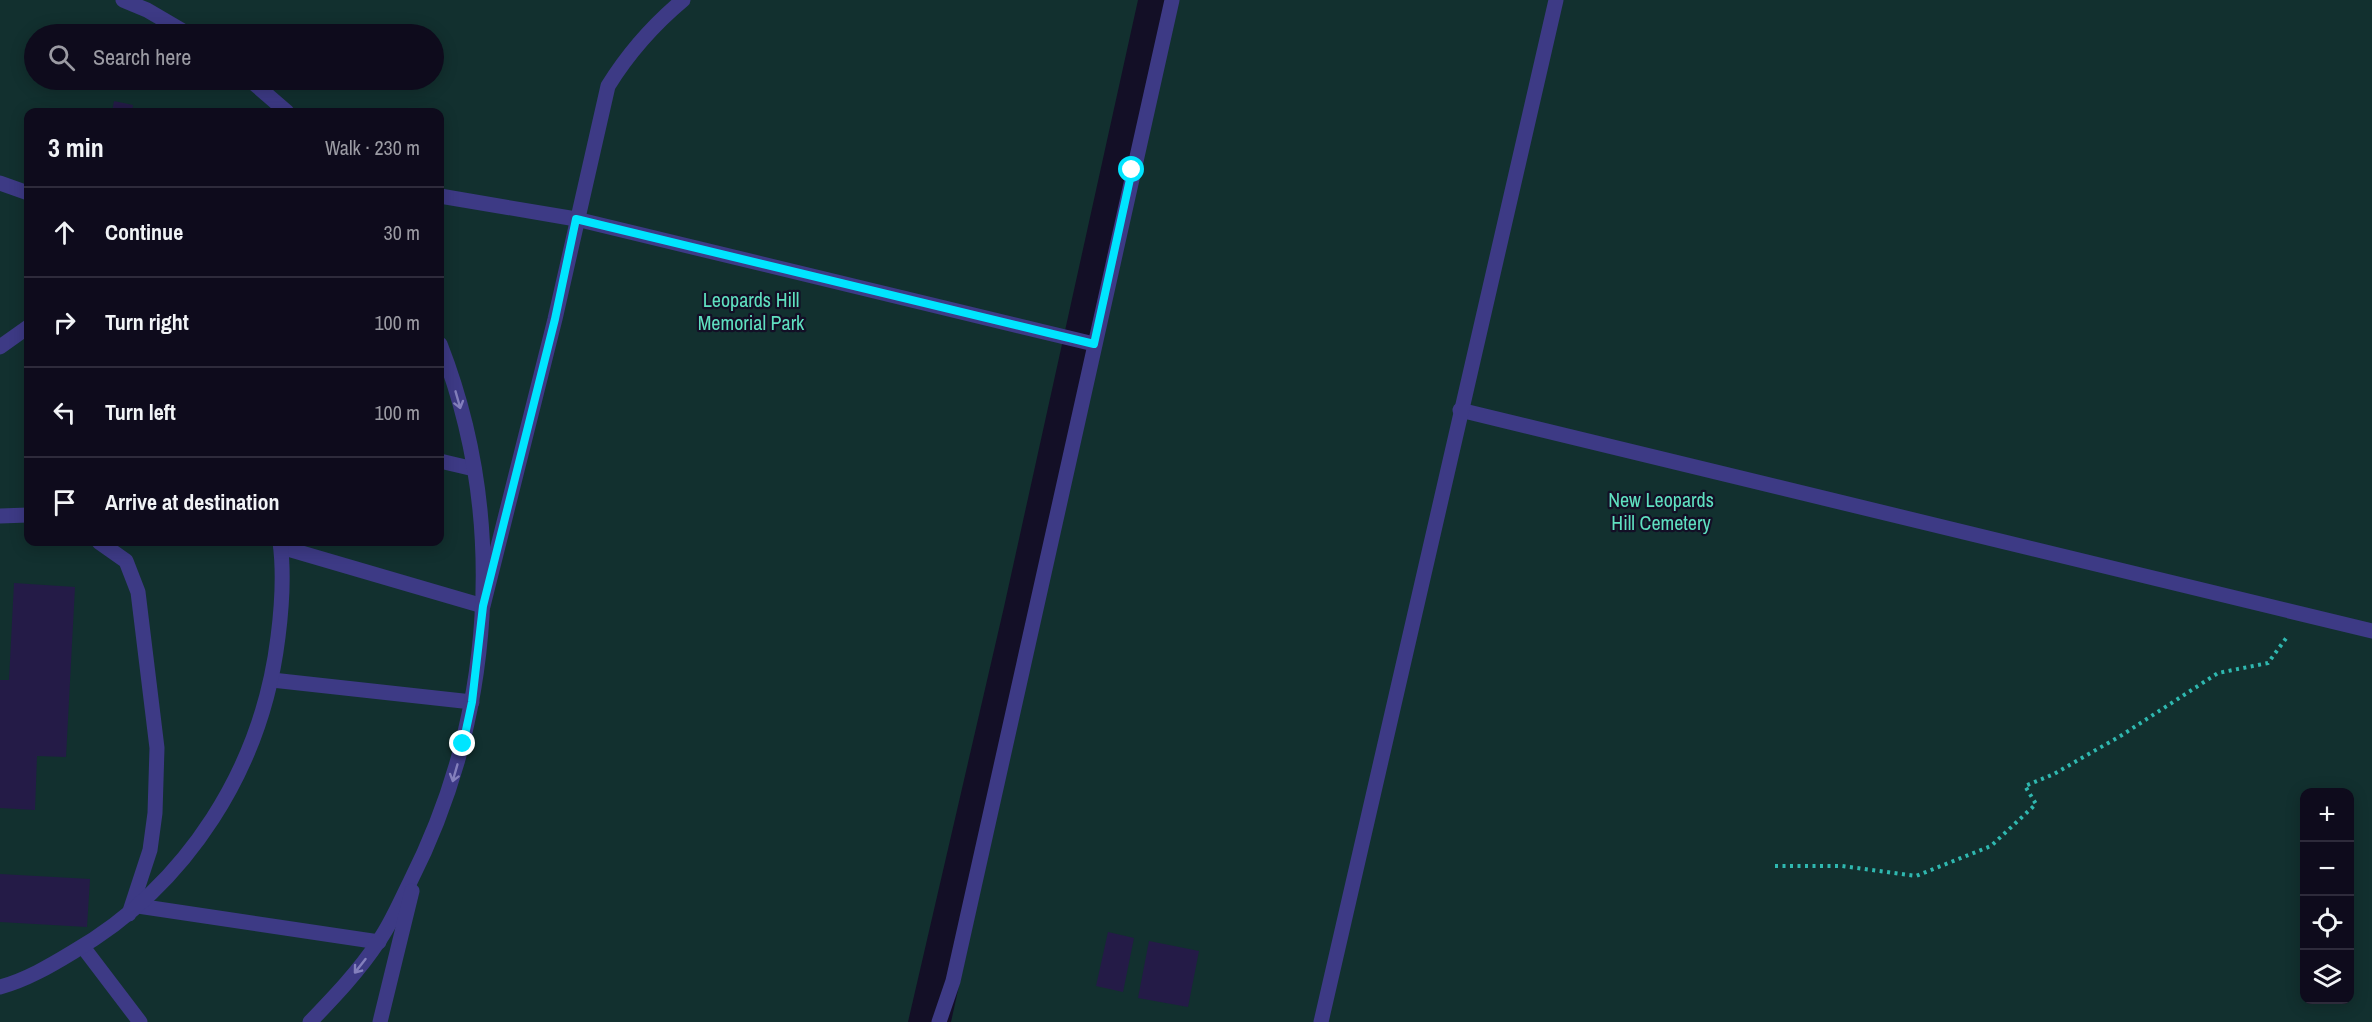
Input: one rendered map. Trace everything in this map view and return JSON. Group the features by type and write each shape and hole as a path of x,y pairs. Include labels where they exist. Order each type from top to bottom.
{"lane":[{"path":"123,0 142,4 173,24"},
{"path":"310,1022 341,989 379,942 419,865 451,785 472,702 483,606 555,319 608,86 642,38 683,0"},
{"path":"939,1022 953,981 1172,0"},
{"path":"1321,1022 1556,0"},
{"path":"262,90 282,108"},
{"path":"0,183 24,192"},
{"path":"444,197 576,219 1094,344"},
{"path":"0,347 24,330"},
{"path":"444,356 464,418 474,469 480,515 483,606"},
{"path":"1460,410 2372,631"},
{"path":"444,462 474,469"},
{"path":"0,516 24,515"},
{"path":"105,546 126,561 138,592 157,748 155,813 150,850 133,910"},
{"path":"0,987 46,968 83,947 133,910 184,859 222,804 251,744 272,680 281,614 280,546"},
{"path":"287,546 483,606"},
{"path":"272,680 472,702"},
{"path":"380,1022 419,865"},
{"path":"133,910 379,942"},
{"path":"83,947 140,1022"}],"path":[{"path":"1775,866 1842,866 1916,876 1992,846 2036,804 2025,786 2054,774 2122,735 2218,673 2268,663 2304,614"}],"green space":[{"name":"Leopards Hill Memorial Park","path":"0,0 1138,0 1004,607 908,1022 0,1022"},
{"name":"New Leopards Hill Cemetery","path":"1177,0 2372,0 2372,1022 951,1022"}],"building":[{"path":"114,101 133,105 133,108 113,108"},
{"path":"14,583 75,587 66,757 37,756 35,810 0,808 0,680 9,680"},
{"path":"0,874 90,879 87,927 0,922"},
{"path":"1108,932 1134,938 1123,992 1096,986"},
{"path":"1149,941 1199,951 1188,1007 1138,998"}],"route":[{"path":"463,744 479,654 483,606 555,319 576,219 1094,344 1132,170"}]}
